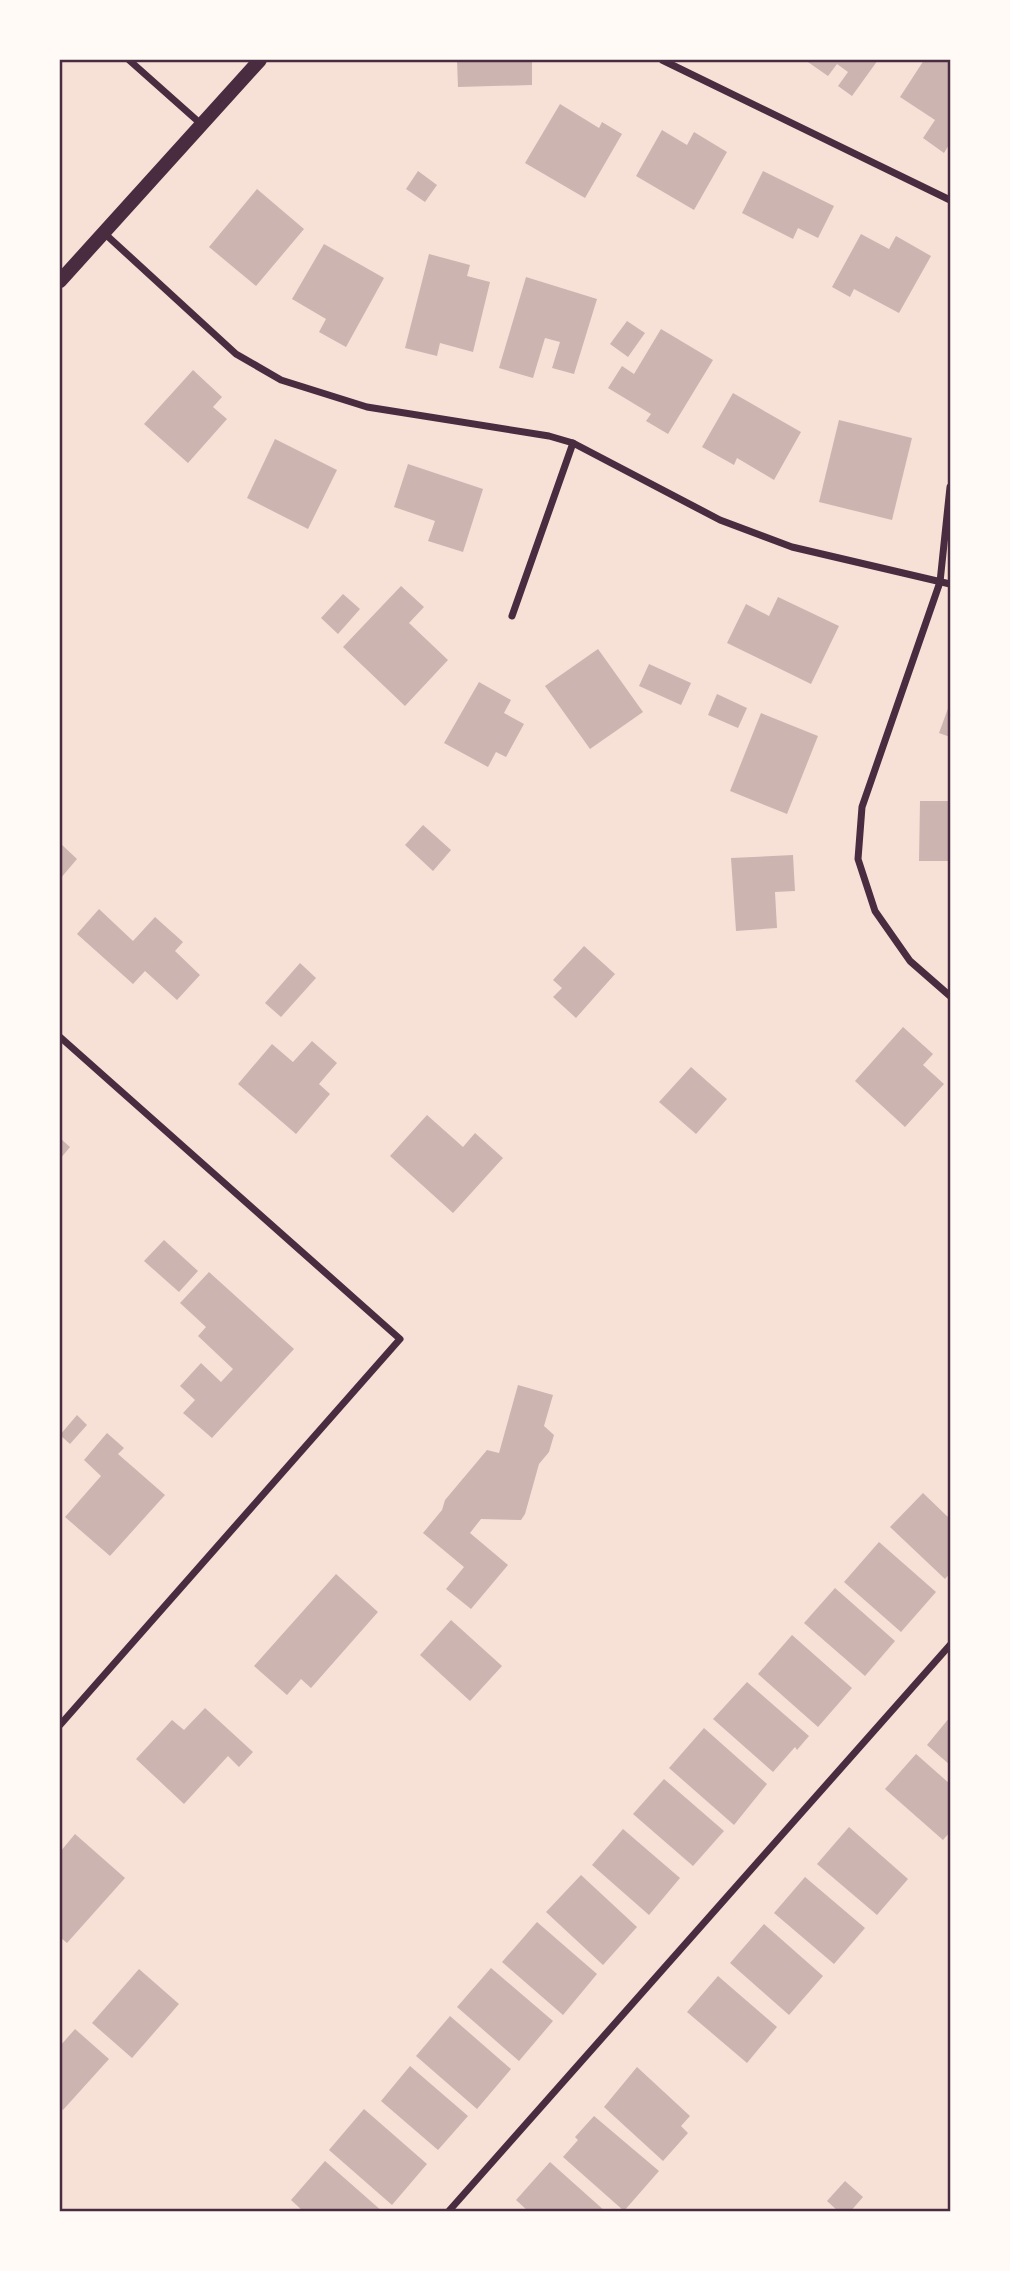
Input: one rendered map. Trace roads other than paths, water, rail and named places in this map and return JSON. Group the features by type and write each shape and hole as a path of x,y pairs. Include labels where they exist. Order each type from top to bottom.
{"main road":[{"path":"60,281 260,60"}],"street":[{"path":"129,60 201,124"},
{"path":"662,60 950,200"},
{"path":"103,232 236,354 281,380 367,407 549,436 573,443 720,520 792,547 950,584"},
{"path":"512,616 573,443"},
{"path":"950,487 940,582 862,807 858,859 875,911 910,961 950,996"},
{"path":"60,1037 400,1339 60,1725"},
{"path":"448,2211 950,1645"}]}
